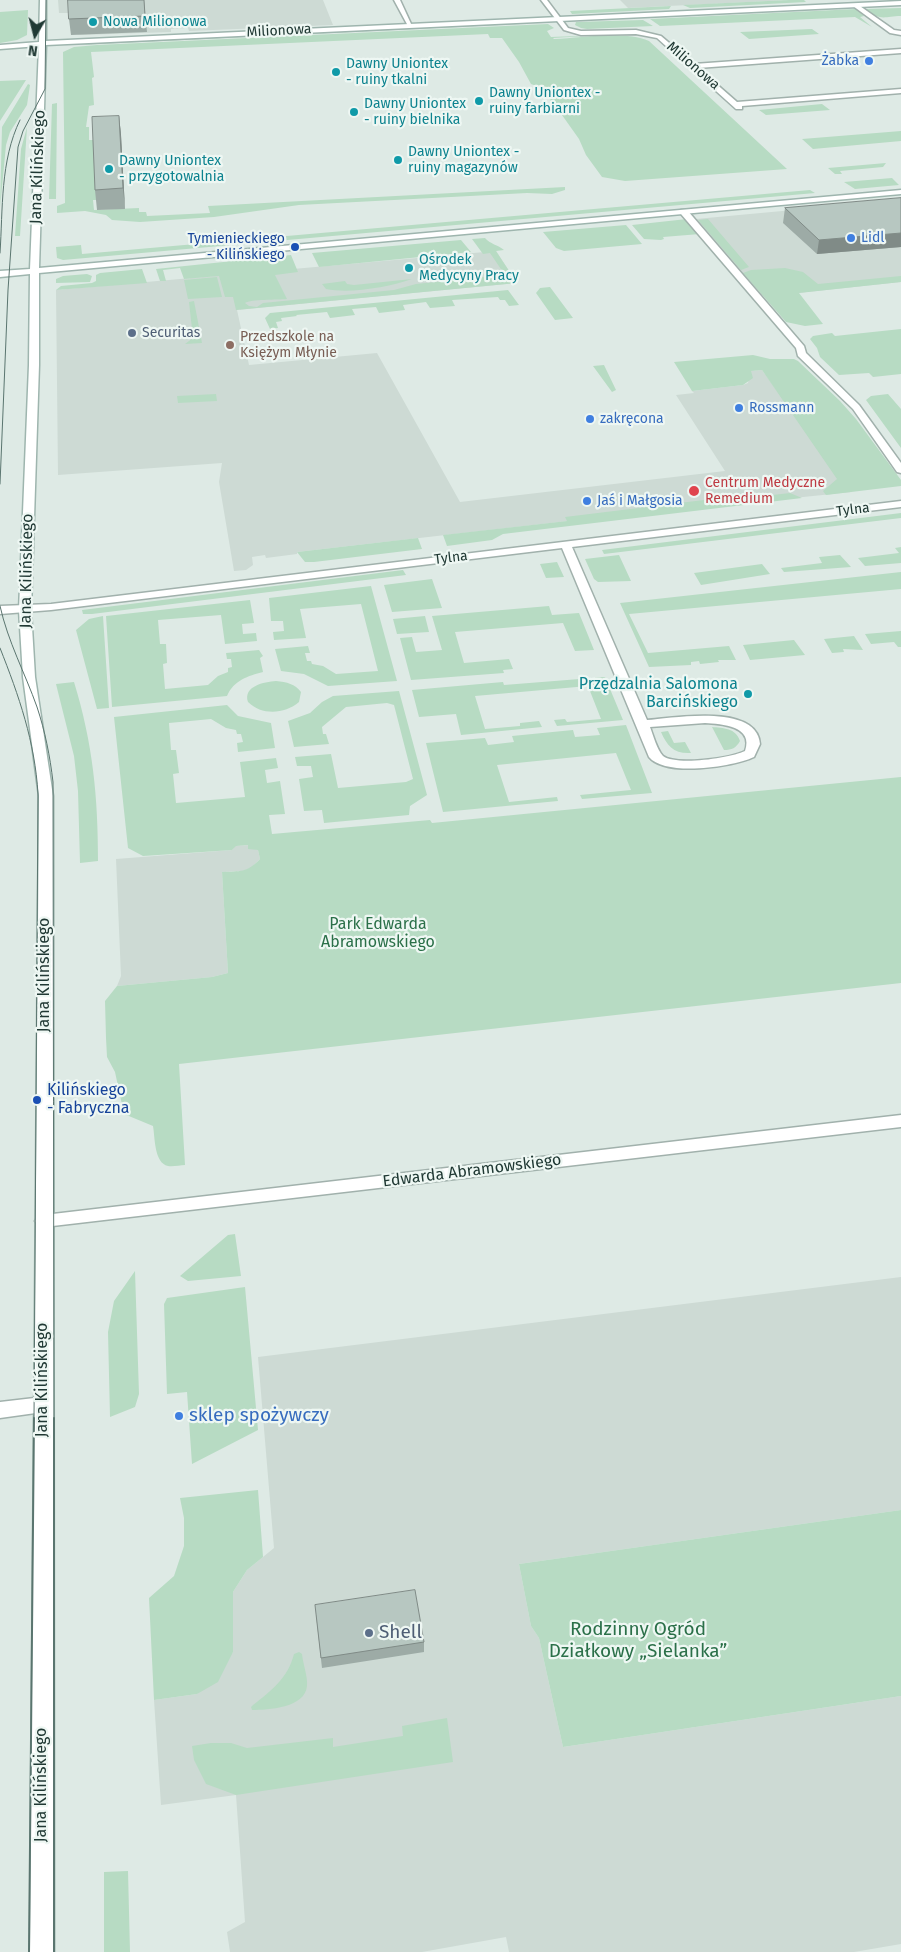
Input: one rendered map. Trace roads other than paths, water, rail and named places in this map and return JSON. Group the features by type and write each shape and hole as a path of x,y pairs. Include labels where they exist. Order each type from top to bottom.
{"street":[{"name":"Jana Kilińskiego","path":"42,0 34,365 25,610 29,677 46,796 42,1952"},
{"path":"397,0 410,25"},
{"path":"544,0 558,18"},
{"name":"Milionowa","path":"0,47 410,25 901,2"},
{"path":"855,5 892,32 901,33"},
{"name":"Milionowa","path":"558,18 566,29 576,32 629,31 655,35 670,45 738,105 901,91"},
{"path":"692,66 901,51"},
{"path":"0,274 901,192"},
{"path":"684,212 798,345 801,354 856,407 901,470"},
{"name":"Tylna","path":"0,610 25,610 901,504"},
{"path":"566,545 656,757 671,764 743,758 752,751 754,742 750,732 727,720 713,719 643,724"},
{"name":"Edwarda Abramowskiego","path":"44,1221 901,1121"},
{"path":"0,1410 43,1405"}],"tram line":[{"path":"0,484 8,290 18,147 23,131 45,89 46,0"},
{"path":"0,253 2,202 6,168 9,152 20,120"},
{"path":"0,606 7,632 40,716 53,782 54,1420"},
{"path":"0,648 14,684 30,738 38,794 34,1420"},
{"path":"29,1952 34,1418"},
{"path":"54,1420 54,1952"}],"place":[{"name":"Nowa Milionowa","path":"93,22"},
{"name":"Żabka","path":"869,61"},
{"name":"Dawny Uniontex - ruiny tkalni","path":"336,72"},
{"name":"Dawny Uniontex - ruiny farbiarni","path":"479,101"},
{"name":"Dawny Uniontex - ruiny bielnika","path":"354,112"},
{"name":"Dawny Uniontex - ruiny magazynów","path":"398,160"},
{"name":"Dawny Uniontex - przygotowalnia","path":"109,169"},
{"name":"Lidl","path":"851,238"},
{"name":"Tymienieckiego - Kilińskiego","path":"295,247"},
{"name":"Ośrodek Medycyny Pracy","path":"409,268"},
{"name":"Securitas","path":"132,333"},
{"name":"Przedszkole na Księżym Młynie","path":"230,345"},
{"name":"Rossmann","path":"739,408"},
{"name":"zakręcona","path":"590,419"},
{"name":"Centrum Medyczne Remedium","path":"694,491"},
{"name":"Jaś i Małgosia","path":"587,501"},
{"name":"Przędzalnia Salomona Barcińskiego","path":"748,694"},
{"name":"Kilińskiego - Fabryczna","path":"37,1100"},
{"name":"sklep spożywczy","path":"179,1416"},
{"name":"Shell","path":"369,1633"}],"park label":[{"name":"Park Edwarda Abramowskiego","path":"378,934"},
{"name":"Rodzinny Ogród Działkowy „Sielanka”","path":"638,1641"}]}
